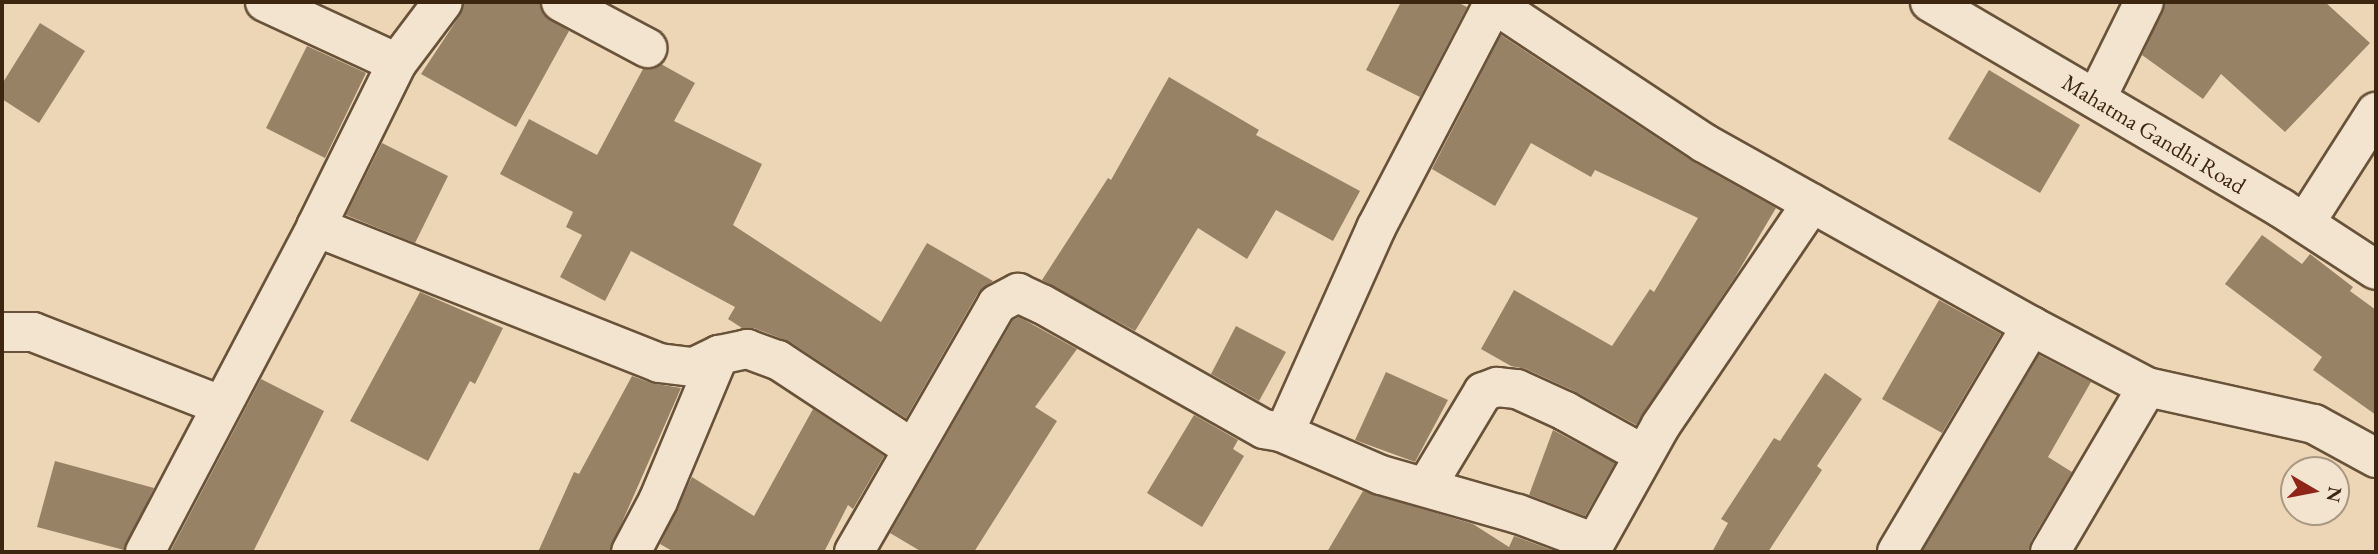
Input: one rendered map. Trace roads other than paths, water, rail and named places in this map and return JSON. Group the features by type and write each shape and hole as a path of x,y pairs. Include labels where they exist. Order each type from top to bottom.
{"street":[{"path":"265,2 397,63"},
{"path":"145,552 316,227 397,63 443,2"},
{"path":"561,2 648,48"},
{"path":"1281,432 1287,427 1376,228 1494,2 1704,142 2031,326 2147,387 2314,424 2376,458"},
{"name":"Mahatma Gandhi Road","path":"1930,2 2305,223 2376,270"},
{"path":"2096,99 2144,2"},
{"path":"2305,223 2376,113"},
{"path":"853,552 997,304 1018,293 1264,429 1281,432 1381,475 1518,514 1592,547 1643,454 1812,203"},
{"path":"316,227 659,363 694,367 719,355 747,349 778,360 913,449"},
{"path":"1897,552 2031,326"},
{"path":"2,332 33,332 220,405"},
{"path":"631,552 658,501 719,355"},
{"path":"1426,487 1483,392 1497,387 1517,389 1565,411 1643,454"},
{"path":"2050,552 2147,387"}]}
